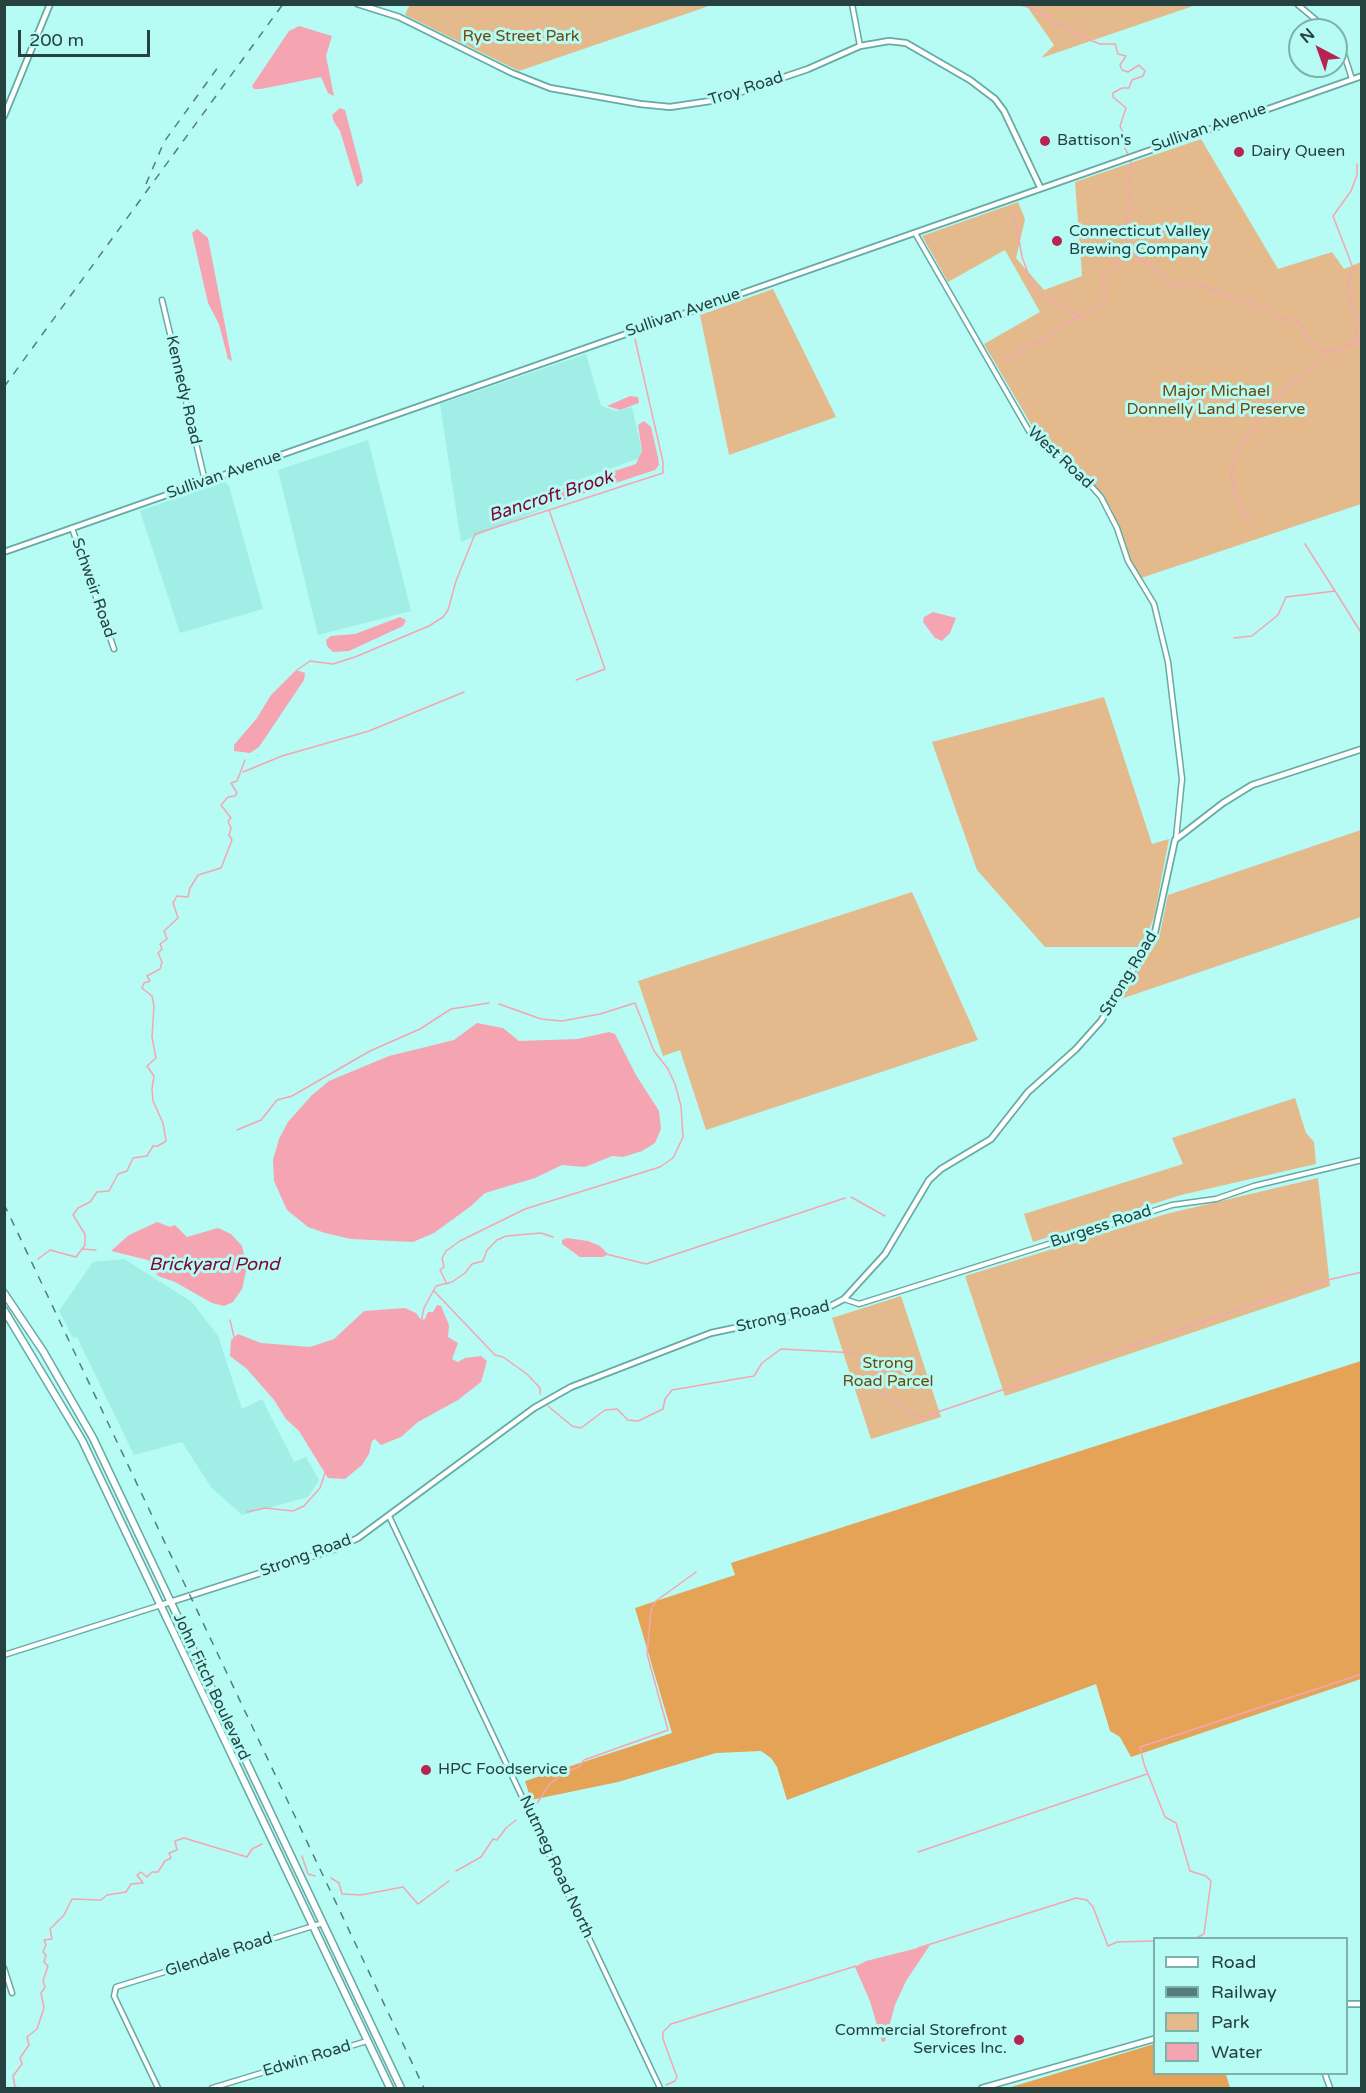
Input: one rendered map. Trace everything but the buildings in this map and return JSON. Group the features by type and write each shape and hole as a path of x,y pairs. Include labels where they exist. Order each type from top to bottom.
{"highway":[{"name":"John Fitch Boulevard","path":"4,1293 43,1351 93,1438 401,2088"},
{"name":"John Fitch Boulevard","path":"4,1310 34,1356 82,1440 390,2088"},
{"path":"34,1356 43,1351"}],"street":[{"path":"4,116 50,4"},
{"name":"Troy Road","path":"358,4 399,17 512,73 550,88 660,106 697,105 717,100 808,69 860,46 889,41 916,47 983,89 1004,111 1040,188"},
{"path":"852,4 860,46"},
{"path":"1297,4 1314,18"},
{"path":"1348,67 1352,79"},
{"name":"Sullivan Avenue","path":"4,552 914,231 1362,76"},
{"name":"West Road","path":"914,231 1029,431 1043,446 1077,470 1101,497 1117,528 1128,561 1154,604 1168,662 1182,779 1175,840"},
{"name":"Kennedy Road","path":"162,300 205,481"},
{"name":"Schweir Road","path":"72,528 114,649"},
{"path":"1175,840 1252,784 1362,748"},
{"name":"Strong Road","path":"4,1655 335,1549 358,1538 556,1394 711,1333 825,1309 844,1299 885,1254 929,1180 941,1169 991,1139 1028,1092 1076,1049 1101,1021 1154,937 1175,840"},
{"name":"Burgess Road","path":"844,1299 860,1304 1172,1205 1216,1199 1254,1186 1362,1160"},
{"name":"Nutmeg Road North","path":"389,1516 660,2088"},
{"name":"Glendale Road","path":"158,2088 114,1996 116,1987 322,1923"},
{"path":"4,1968 12,1993"},
{"path":"982,2088 1153,2040"},
{"name":"Edwin Road","path":"212,2088 368,2041"}],"shaded area":[{"path":"586,354 601,406 616,411 632,407 643,457 558,487 548,507 461,542 440,404"},
{"path":"368,440 411,611 318,635 278,470"},
{"path":"224,481 229,486 263,609 180,633 140,511"},
{"path":"124,1259 192,1302 218,1336 242,1409 262,1399 294,1462 306,1457 319,1480 308,1497 242,1515 211,1487 182,1442 134,1455 77,1337 73,1338 59,1311 93,1262"},
{"path":"1361,1361 1361,1679 1131,1757 1120,1737 1110,1731 1096,1684 787,1800 777,1767 771,1758 761,1751 716,1753 618,1782 531,1800 525,1781 672,1733 635,1608 735,1575 731,1563"},
{"path":"1153,2044 1153,2075 1226,2075 1230,2088 1008,2088"}],"green space":[{"name":"Rye Street Park","path":"410,4 712,5 519,71 405,15"},
{"path":"1026,5 1196,5 1041,58 1054,45"},
{"name":"Major Michael Donnelly Land Preserve","path":"1201,139 1278,269 1332,252 1344,269 1361,262 1361,504 1141,578 1130,561 1112,510 1102,495 1079,468 1035,431 984,344 1040,312 1005,250 948,282 922,236 1018,202 1025,219 1016,258 1044,290 1082,276 1075,182"},
{"path":"773,289 836,417 729,455 700,315"},
{"path":"1104,697 1152,844 1169,839 1154,917 1142,947 1045,947 977,870 932,742"},
{"path":"1361,830 1361,917 1121,999 1159,938 1168,895"},
{"path":"912,892 978,1040 706,1130 680,1050 663,1056 638,981"},
{"path":"1295,1098 1306,1133 1314,1142 1316,1164 1181,1195 1033,1242 1024,1214 1183,1164 1172,1138"},
{"path":"1318,1178 1330,1286 1005,1396 965,1276 1166,1214"},
{"name":"Strong Road Parcel","path":"901,1296 941,1417 871,1439 832,1318"}],"water":[{"path":"299,26 332,36 326,56 334,96 328,93 321,77 261,89 254,89 252,86 289,31"},
{"path":"340,108 345,110 362,175 363,182 357,187 340,131 332,115"},
{"path":"197,229 208,238 232,361 228,359 219,324 208,303 192,233"},
{"path":"630,396 638,397 639,403 620,410 607,406"},
{"path":"644,421 651,427 658,457 659,465 655,470 561,501 555,500 554,494 559,489 636,464 642,451 638,425"},
{"path":"933,612 956,618 950,633 942,641 935,638 923,622 924,617"},
{"path":"400,617 406,620 403,626 349,651 333,652 327,646 326,640 331,636 355,634"},
{"path":"296,670 305,673 304,680 259,747 250,753 234,751 234,745 257,718 271,695"},
{"path":"477,1023 503,1028 519,1041 578,1039 609,1032 615,1034 636,1075 659,1111 661,1129 655,1143 642,1151 623,1157 612,1156 585,1167 562,1165 535,1178 485,1193 434,1233 413,1242 351,1239 325,1233 308,1227 287,1210 274,1181 273,1160 279,1139 288,1122 312,1095 329,1081 389,1056 454,1040"},
{"name":"Brickyard Pond","path":"157,1222 170,1227 175,1225 187,1237 218,1228 231,1234 242,1246 247,1267 242,1289 233,1302 224,1306 212,1303 175,1282 158,1276 148,1260 111,1251 129,1235"},
{"path":"567,1238 588,1241 600,1246 608,1254 603,1257 580,1257 562,1244 562,1240"},
{"path":"437,1305 441,1306 449,1325 448,1337 458,1343 452,1359 458,1362 465,1358 481,1356 487,1361 481,1382 458,1400 418,1422 401,1437 381,1445 375,1439 372,1441 369,1454 362,1465 345,1479 328,1478 299,1431 286,1419 274,1400 247,1369 230,1356 231,1340 238,1334 261,1343 310,1347 334,1339 364,1311 405,1308 416,1313 421,1320 425,1319 428,1312 433,1312"},
{"path":"930,1945 906,1981 895,2005 885,2041 882,2042 870,2001 855,1967 866,1961"}],"waterway":[{"path":"1014,4 1029,7 1049,18 1053,26 1062,24 1082,37 1100,44 1115,44 1118,54 1126,56 1120,65 1122,70 1128,72 1139,65 1145,71 1143,76 1132,80 1129,88 1122,88 1113,93 1113,97 1126,108 1120,126 1125,137 1124,146 1131,161 1128,191 1131,205 1126,216 1128,225 1121,233 1139,259 1159,272 1173,286 1192,284 1210,288 1238,301 1248,301 1259,308 1273,310 1276,318 1298,321 1309,340 1320,350 1331,352 1359,341 1362,346"},
{"path":"1357,164 1357,175 1351,191 1333,216 1353,268 1348,283 1353,312 1361,323 1355,332 1359,341"},
{"path":"1014,211 1022,257 1035,291 1078,315"},
{"path":"1002,361 1018,355 1022,349 1052,335 1065,323 1086,314 1105,300 1103,276 1133,250"},
{"name":"Bancroft Brook","path":"297,670 310,661 333,664 355,657 429,626 443,617 448,610 456,581 475,534 663,473 663,462 635,339"},
{"path":"1305,373 1329,353"},
{"path":"1251,524 1237,501 1231,474 1238,449 1279,394 1301,376"},
{"path":"549,510 605,669 576,680"},
{"path":"1305,544 1335,591"},
{"path":"1234,638 1252,636 1278,615 1286,597 1335,591 1362,634"},
{"path":"243,772 282,756 369,731 464,692"},
{"name":"Bancroft Brook","path":"38,1259 50,1250 76,1257 85,1245 85,1234 73,1215 78,1208 90,1202 97,1192 109,1191 118,1174 127,1171 133,1158 147,1156 153,1146 166,1141 163,1123 153,1101 154,1076 147,1066 156,1058 152,1037 154,1006 152,996 142,988 144,983 150,981 147,976 160,969 162,962 158,953 162,949 160,944 167,939 164,931 178,918 173,903 177,896 188,897 190,888 198,875 221,868 232,840 229,835 231,828 228,821 231,818 221,805 228,797 235,796 237,793 231,783 237,781 245,760"},
{"path":"237,1130 261,1120 277,1100 292,1096 370,1051 420,1029 451,1009 489,1003"},
{"path":"447,1284 440,1270 444,1267 442,1258 446,1251 460,1241 525,1209 660,1167 673,1158 683,1137 681,1106 675,1084 668,1069 654,1051 635,1003 600,1014 562,1021 541,1019 499,1004"},
{"path":"851,1197 885,1216"},
{"path":"606,1254 646,1264 845,1198"},
{"path":"421,1322 424,1308 436,1286 452,1282 465,1273 472,1264 483,1261 487,1250 497,1240 506,1236 541,1233 553,1237"},
{"path":"82,1249 96,1250"},
{"path":"548,1406 572,1426 581,1428 605,1410 617,1409 628,1420 638,1421 663,1409 665,1399 672,1390 754,1376 762,1363 781,1349 856,1353 871,1365 876,1378 875,1388 914,1415 923,1417 1319,1282 1362,1272"},
{"path":"434,1291 495,1355 503,1357 527,1374 540,1388 540,1394"},
{"path":"230,1320 234,1337"},
{"path":"247,1512 265,1508 293,1511 304,1506 320,1488 325,1473"},
{"path":"534,1808 549,1785 563,1773 579,1767 584,1760 668,1730 647,1654 651,1610 656,1601 696,1572"},
{"path":"1198,1937 1204,1934 1211,1881 1206,1876 1190,1871 1176,1823 1165,1817 1144,1764 1140,1747 1362,1674"},
{"path":"918,1852 1147,1774"},
{"path":"456,1871 481,1857 493,1839 497,1840 516,1820"},
{"path":"20,2088 15,2087 13,2076 22,2064 20,2058 29,2045 27,2037 37,2029 44,2008 41,1993 45,1987 43,1981 48,1966 44,1962 46,1955 43,1952 46,1945 44,1940 52,1939 50,1929 64,1915 72,1899 101,1900 107,1895 126,1892 131,1884 143,1883 137,1875 141,1872 147,1877 152,1872 158,1872 165,1861 171,1858 169,1853 177,1850 175,1841 184,1838 247,1857 252,1849 262,1844"},
{"path":"302,1856 308,1874 315,1876"},
{"path":"331,1878 339,1883 342,1894 361,1895 403,1887 418,1904 449,1881"},
{"path":"918,1948 1076,1898 1087,1900 1093,1907 1108,1946 1117,1942 1153,1941"},
{"path":"666,2085 675,2081 677,2077 663,2039 663,2032 671,2024 856,1966"}],"railway":[{"path":"4,387 283,4"},
{"path":"146,184 164,142 221,63"},
{"path":"4,1204 424,2088"}],"place":[{"name":"Battison's","path":"1045,141"},
{"name":"Dairy Queen","path":"1239,152"},
{"name":"Connecticut Valley Brewing Company","path":"1057,241"},
{"name":"HPC Foodservice","path":"426,1770"},
{"name":"Commercial Storefront Services Inc.","path":"1019,2040"}]}
